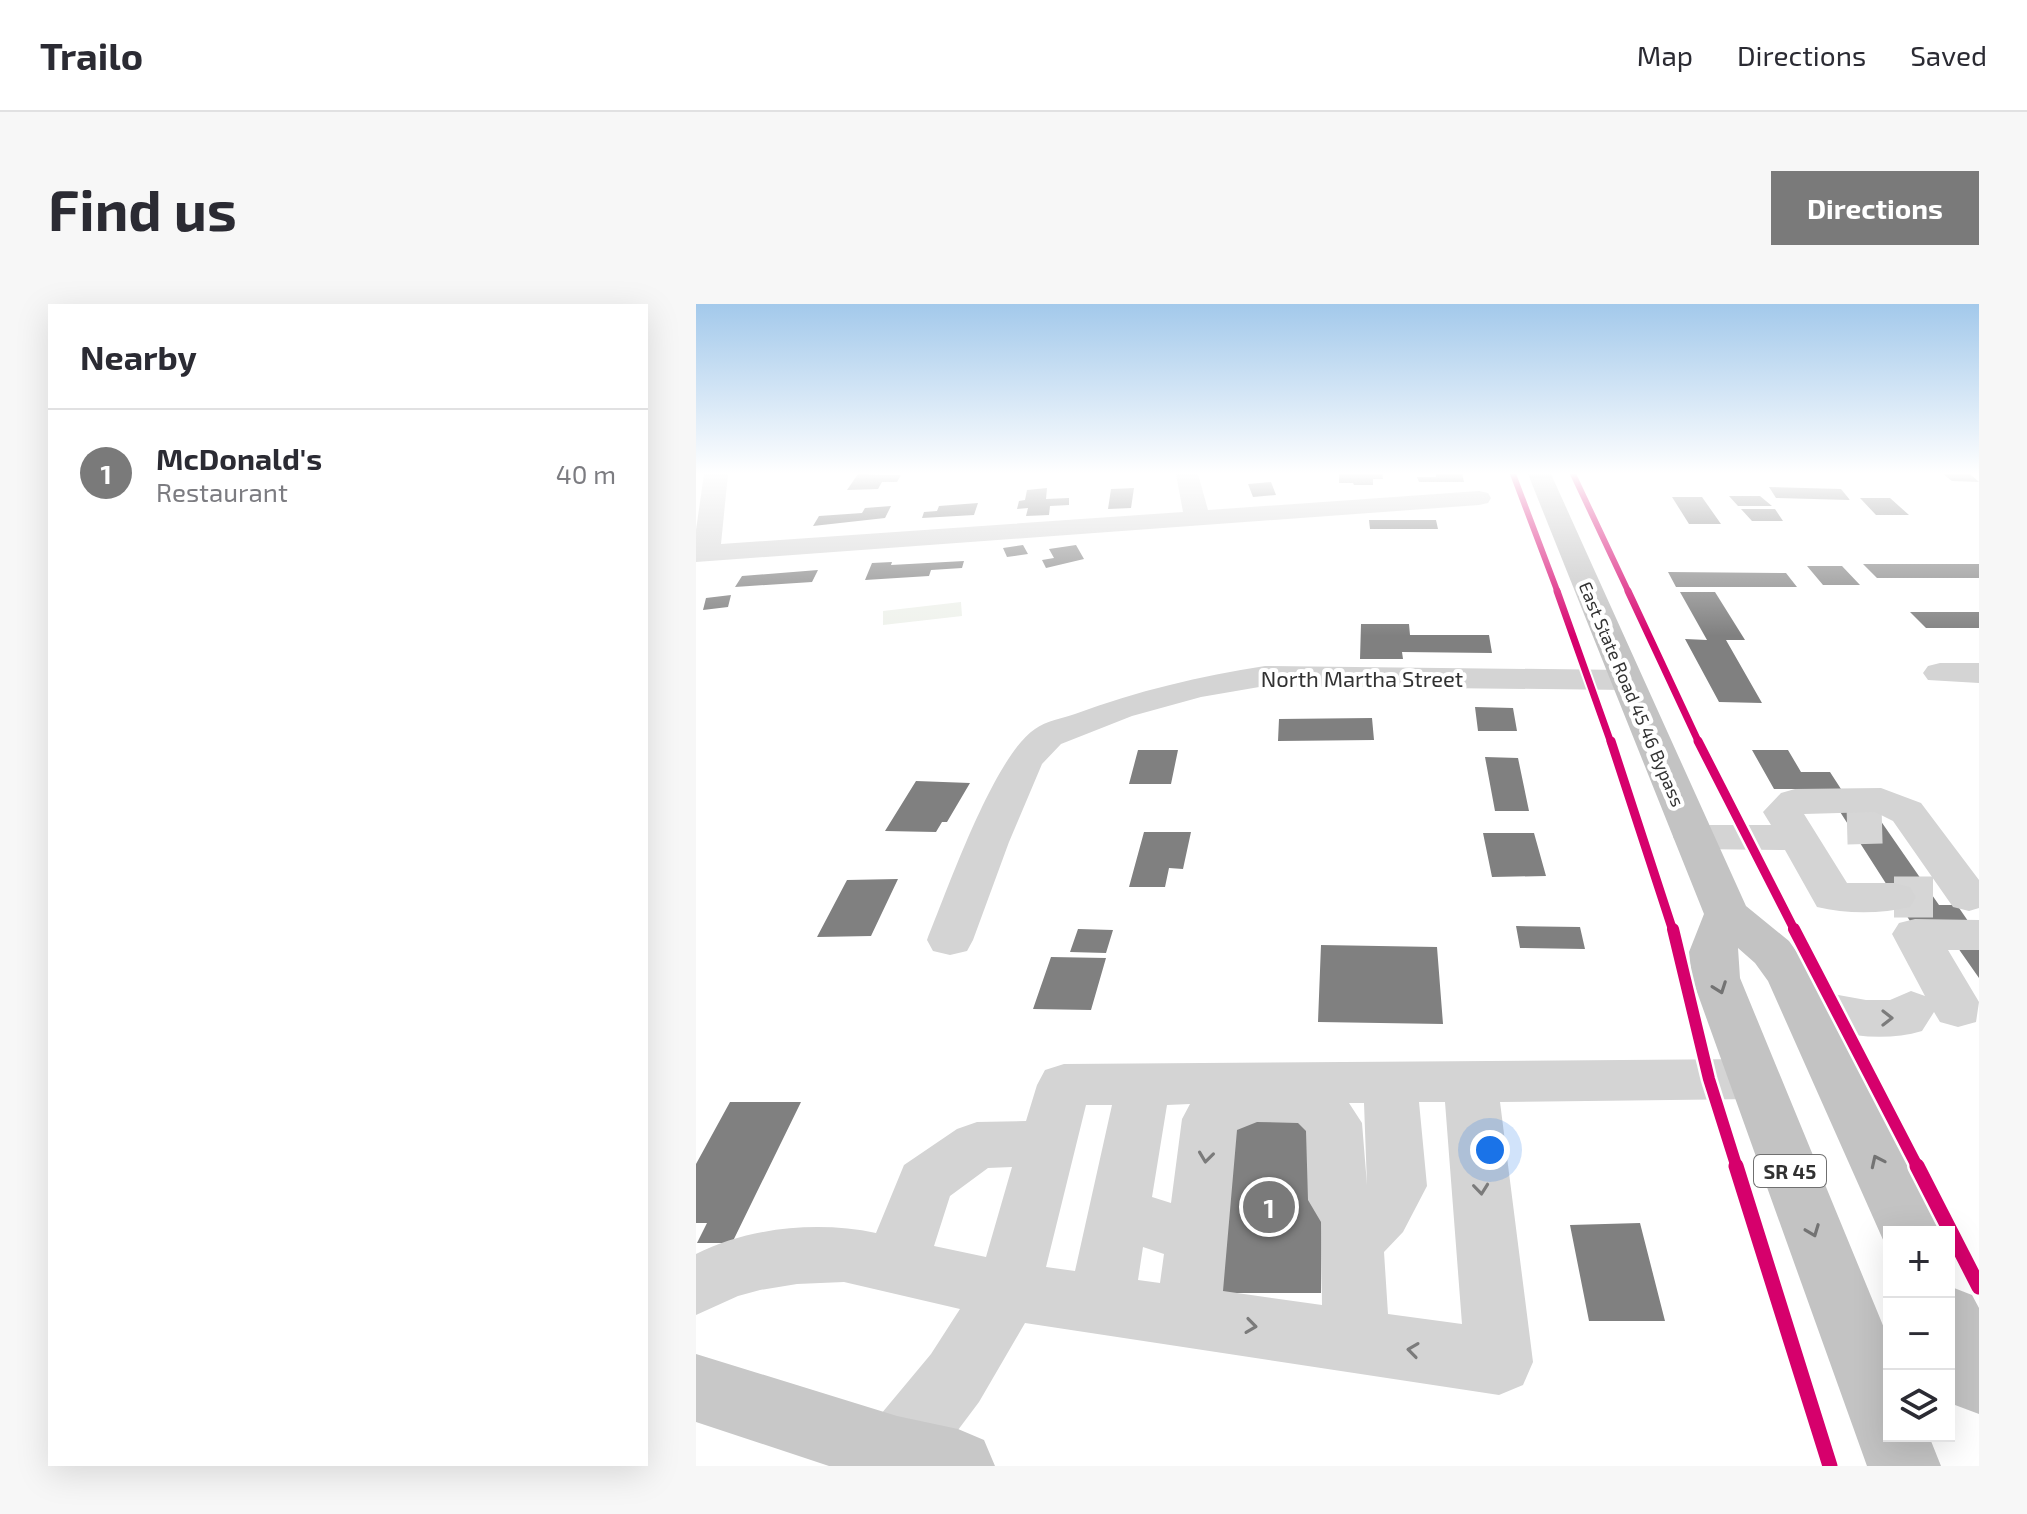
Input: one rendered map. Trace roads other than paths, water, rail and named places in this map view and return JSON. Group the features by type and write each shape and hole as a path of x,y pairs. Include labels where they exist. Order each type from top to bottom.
{"highway":[{"name":"East State Road 45 46 Bypass","path":"1562,528 1727,914 1783,964 1907,1226"},
{"name":"SR 45","path":"1727,914 1713,952 1714,970 1883,1412"},
{"path":"1955,1329 1979,1381"},
{"path":"1895,1442 1904,1466"}],"main road":[{"path":"696,1388 928,1459"}],"street":[{"path":"704,528 701,554 1037,528"},
{"path":"1940,673 1979,673"},
{"name":"North Martha Street","path":"950,940 988,842 1025,760 1048,736 1120,709 1197,687 1265,676 1626,680"},
{"path":"1694,837 1795,831 1881,823 1907,812 1881,800 1795,801 1783,812 1795,831 1833,897 1969,897 1881,823"},
{"path":"1805,1007 1833,1017 1853,1018 1904,1018 1934,1009 1915,934 1979,935"},
{"path":"928,1459 955,1378 1008,1291 1064,1085 1754,1079"},
{"path":"1101,1303 1144,1083"},
{"path":"1351,1228 1382,1214 1397,1186 1390,1083"},
{"path":"696,1286 724,1271 797,1256 844,1254 1008,1291 1499,1362 1471,1083"},
{"path":"1188,1316 1210,1119 1232,1105 1257,1101 1311,1102 1334,1123 1338,1200 1351,1228 1356,1341"},
{"path":"896,1266 925,1182 977,1145 1048,1144"},
{"path":"1118,1213 1197,1238"}],"tunnel":[{"path":"1847,824 1882,823"},
{"path":"1894,897 1933,897"}],"place":[{"name":"McDonald's","path":"1269,1207"}]}
